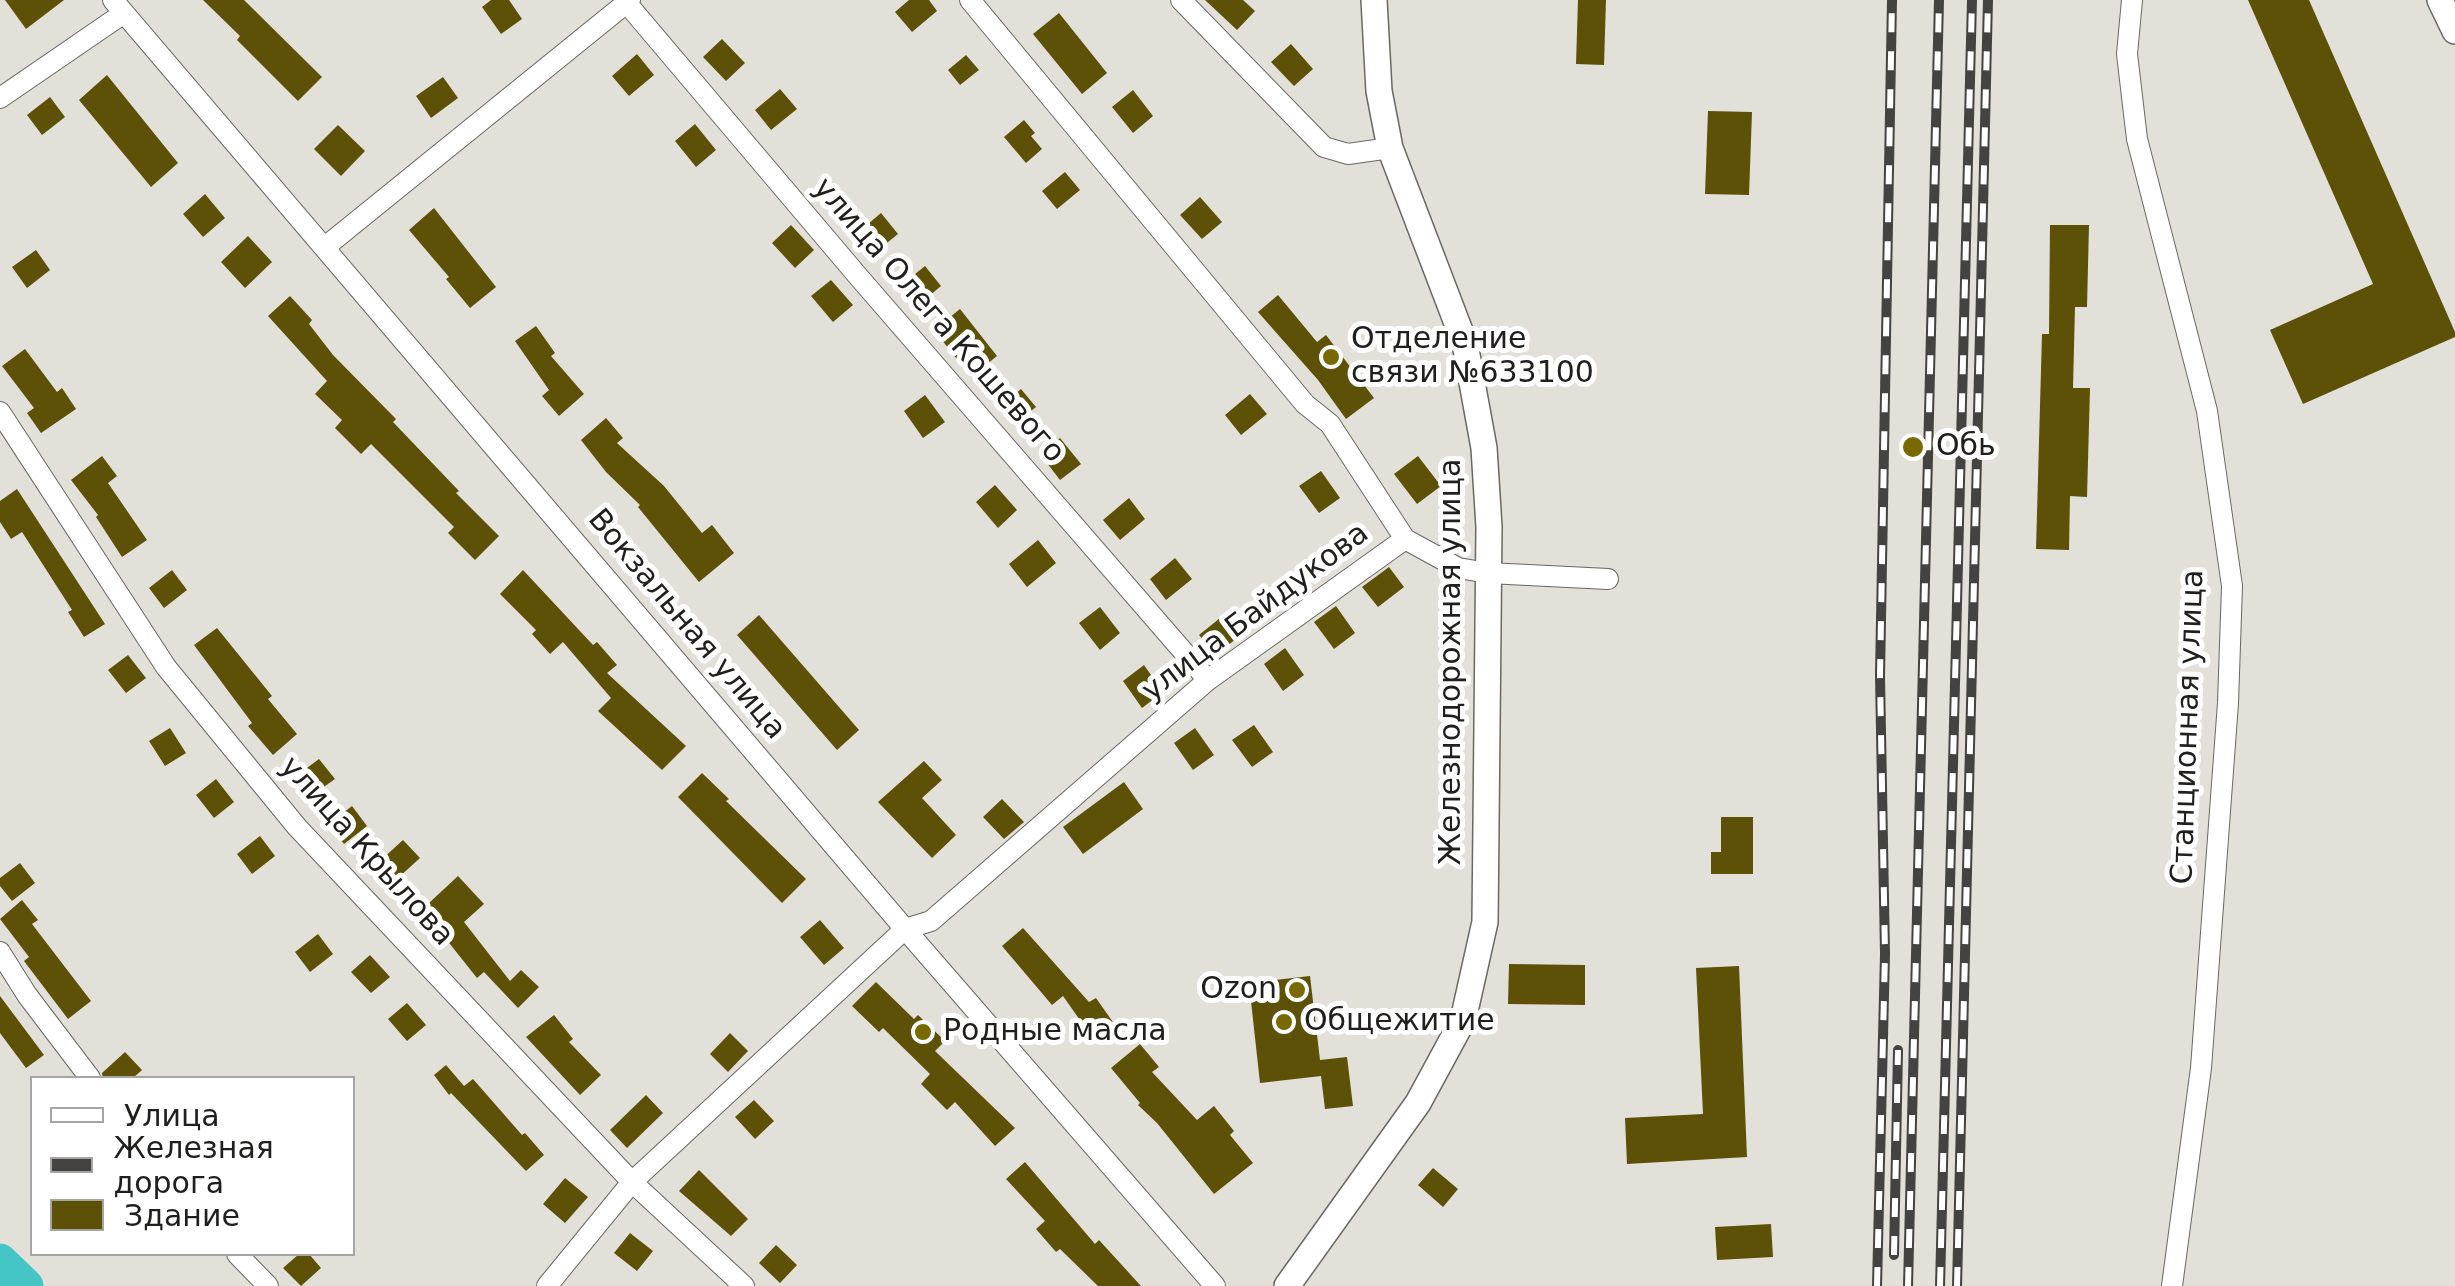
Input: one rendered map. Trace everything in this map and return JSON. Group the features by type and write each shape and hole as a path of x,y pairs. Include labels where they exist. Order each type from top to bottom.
{"main road":[{"name":"Железнодорожная улица","path":"1287,1286 1418,1103 1463,1020 1485,922 1488,574 1484,448 1465,344 1390,148 1379,90 1374,0"},
{"path":"2440,0 2455,30"}],"street":[{"name":"улица Байдукова","path":"547,1286 632,1182 905,929 932,921 1208,680 1405,539 1330,424 1305,404 970,0"},
{"path":"1181,0 1324,146 1348,154 1390,148"},
{"name":"Станционная улица","path":"2132,0 2127,54 2136,139 2207,411 2232,586 2226,742 2202,1050 2172,1286"},
{"path":"325,247 627,1"},
{"name":"улица Олега Кошевого","path":"627,1 1208,680"},
{"path":"0,98 118,6"},
{"name":"Вокзальная улица","path":"118,6 905,929 1216,1286"},
{"name":"улица Крылова","path":"0,412 166,667 297,827 632,1182 744,1286"},
{"path":"1405,539 1458,568 1488,574 1608,580"},
{"path":"0,952 88,1076"},
{"path":"238,1256 268,1286"}],"building":[{"path":"5,0 64,0 26,29"},
{"path":"203,0 244,0 322,77 298,101"},
{"path":"491,0 509,0 522,19 501,34 482,7"},
{"path":"909,0 929,0 937,11 912,32 895,12"},
{"path":"1205,0 1243,0 1255,11 1237,30"},
{"path":"1578,0 1606,0 1604,65 1576,64"},
{"path":"2248,0 2309,0 2455,332 2455,337 2303,404 2270,330 2373,284"},
{"path":"1059,13 1107,73 1082,94 1033,34"},
{"path":"722,39 745,63 726,81 703,57"},
{"path":"1291,44 1313,69 1294,86 1271,62"},
{"path":"637,54 654,75 629,96 612,76"},
{"path":"966,55 979,70 960,85 948,70"},
{"path":"107,75 178,163 151,187 79,100"},
{"path":"443,77 458,98 431,118 416,96"},
{"path":"780,89 797,109 771,130 755,110"},
{"path":"1133,90 1153,116 1133,133 1112,107"},
{"path":"50,97 65,117 42,135 27,115"},
{"path":"1708,111 1752,112 1749,195 1705,194"},
{"path":"1024,120 1042,149 1026,163 1004,137"},
{"path":"695,124 716,150 696,167 675,141"},
{"path":"338,125 365,151 341,176 314,149"},
{"path":"1065,172 1080,190 1057,209 1042,191"},
{"path":"205,194 225,218 203,237 183,214"},
{"path":"1200,197 1222,222 1202,239 1180,215"},
{"path":"434,208 496,287 470,308 409,230"},
{"path":"881,213 898,234 872,255 856,234"},
{"path":"791,225 814,250 795,268 772,243"},
{"name":"Обь","path":"2050,225 2089,225 2087,307 2075,307 2073,388 2090,388 2087,497 2070,496 2069,550 2036,549 2042,334 2049,334"},
{"path":"248,236 272,262 245,288 221,262"},
{"path":"36,250 50,270 27,288 12,267"},
{"path":"925,266 941,286 916,307 899,287"},
{"path":"831,280 853,305 833,322 811,296"},
{"path":"1278,295 1317,342 1326,335 1374,398 1346,419 1318,380 1258,312"},
{"path":"290,296 312,320 309,324 333,355 396,419 393,422 499,536 475,560 448,533 454,527 371,444 361,454 335,428 342,420 315,394 327,381 268,316"},
{"path":"960,309 997,356 971,377 934,330"},
{"path":"536,326 555,353 551,356 584,394 559,416 542,396 549,390 515,341"},
{"path":"25,349 57,392 62,388 76,409 41,433 27,413 34,408 2,366"},
{"path":"1021,389 1036,407 1013,425 999,408"},
{"path":"1250,394 1267,414 1241,435 1225,415"},
{"path":"925,395 945,422 923,438 904,411"},
{"path":"606,418 623,438 617,443 664,486 702,533 712,525 734,553 699,582 640,505 581,440"},
{"path":"1060,438 1081,464 1060,480 1040,454"},
{"path":"102,456 117,476 108,483 147,540 122,557 98,515 71,480"},
{"path":"1418,456 1441,486 1417,504 1394,474"},
{"path":"1321,471 1340,498 1319,513 1299,486"},
{"path":"995,485 1017,510 998,528 976,502"},
{"path":"17,489 105,624 84,637 68,612 72,610 22,532 11,539 0,522 0,501"},
{"path":"1129,498 1145,519 1120,540 1103,520"},
{"path":"1038,540 1056,563 1027,587 1009,564"},
{"path":"1175,558 1192,579 1166,600 1150,579"},
{"path":"1389,567 1404,587 1378,607 1362,587"},
{"path":"172,570 187,590 164,608 149,588"},
{"path":"523,570 617,665 607,673 686,746 662,770 598,711 611,698 563,642 550,654 532,634 536,630 500,594"},
{"path":"1336,606 1355,633 1334,649 1314,622"},
{"path":"1100,607 1120,633 1100,650 1079,623"},
{"path":"1225,614 1242,634 1216,655 1199,635"},
{"path":"759,615 859,730 837,750 737,635"},
{"path":"217,628 297,734 273,755 248,726 252,723 194,645"},
{"path":"1285,648 1304,675 1283,691 1264,664"},
{"path":"128,655 146,678 126,693 108,670"},
{"path":"1144,665 1163,692 1142,708 1123,681"},
{"path":"1254,725 1273,752 1252,767 1232,740"},
{"path":"170,728 186,753 165,766 149,741"},
{"path":"1195,728 1214,755 1193,770 1174,743"},
{"path":"319,759 335,779 311,796 296,776"},
{"path":"924,761 942,780 922,798 956,835 932,858 878,802"},
{"path":"702,773 806,879 782,903 678,797"},
{"path":"216,779 234,802 214,818 196,795"},
{"path":"1124,782 1143,809 1083,854 1063,827"},
{"path":"1002,799 1024,822 1004,839 983,817"},
{"path":"352,806 367,826 344,844 329,824"},
{"path":"1721,817 1753,817 1753,874 1711,874 1711,852 1721,852"},
{"path":"260,836 275,856 252,874 237,854"},
{"path":"403,840 420,858 387,888 370,870"},
{"path":"20,863 35,883 12,901 0,886 0,878"},
{"path":"458,876 484,904 464,922 510,981 521,970 539,987 518,1008 484,972 477,978 446,939 440,945 414,917"},
{"path":"22,900 38,920 32,924 91,1001 68,1019 24,961 29,957 0,919"},
{"path":"820,920 844,948 824,965 800,937"},
{"path":"1023,928 1089,1002 1096,998 1115,1025 1094,1040 1063,996 1052,1005 1002,946"},
{"path":"318,934 333,954 310,972 295,952"},
{"path":"370,955 390,977 371,993 351,972"},
{"path":"1509,964 1585,965 1585,1005 1508,1004"},
{"path":"1739,966 1747,1157 1627,1164 1625,1118 1703,1114 1696,968"},
{"name":"Общежитие","path":"1310,976 1320,1060 1347,1057 1353,1106 1325,1109 1321,1076 1260,1083 1249,983"},
{"path":"876,982 914,1019 918,1015 945,1041 935,1051 1015,1128 995,1146 955,1102 947,1110 921,1084 930,1074 883,1028 879,1032 852,1006"},
{"path":"0,996 44,1055 26,1068 0,1033"},
{"path":"407,1003 426,1025 407,1041 388,1019"},
{"path":"554,1015 573,1039 569,1042 601,1075 580,1095 526,1037"},
{"path":"730,1033 748,1051 728,1072 710,1054"},
{"path":"1140,1044 1159,1067 1152,1072 1197,1120 1214,1106 1234,1131 1230,1135 1253,1163 1214,1194 1111,1068"},
{"path":"125,1052 142,1070 135,1076 102,1073"},
{"path":"446,1065 464,1086 473,1079 544,1155 526,1171 449,1095 434,1075"},
{"path":"646,1095 663,1113 627,1148 610,1130"},
{"path":"754,1100 774,1121 755,1139 735,1117"},
{"path":"1025,1162 1095,1244 1099,1240 1141,1286 1098,1286 1060,1249 1056,1252 1036,1229 1045,1221 1006,1179"},
{"path":"1433,1168 1458,1189 1443,1207 1418,1185"},
{"path":"699,1170 748,1219 731,1236 679,1191"},
{"path":"565,1178 588,1197 565,1223 543,1204"},
{"path":"1771,1224 1773,1257 1717,1260 1715,1227"},
{"path":"630,1233 653,1251 637,1271 614,1253"},
{"path":"776,1245 797,1265 780,1283 759,1263"},
{"path":"297,1256 311,1256 321,1268 301,1286 283,1268"}],"waterway":[{"path":"0,1261 26,1286"}],"railway":[{"path":"1877,1286 1885,954 1880,676 1892,0"},
{"path":"1908,1286 1939,0"},
{"path":"1940,1286 1972,0"},
{"path":"1957,1286 1988,0"},
{"path":"1894,1255 1898,1050"}],"place":[{"name":"Отделение связи №633100","path":"1331,357"},
{"name":"Обь","path":"1913,447"},
{"name":"Ozon","path":"1297,990"},
{"name":"Общежитие","path":"1284,1022"},
{"name":"Родные масла","path":"923,1032"}]}
